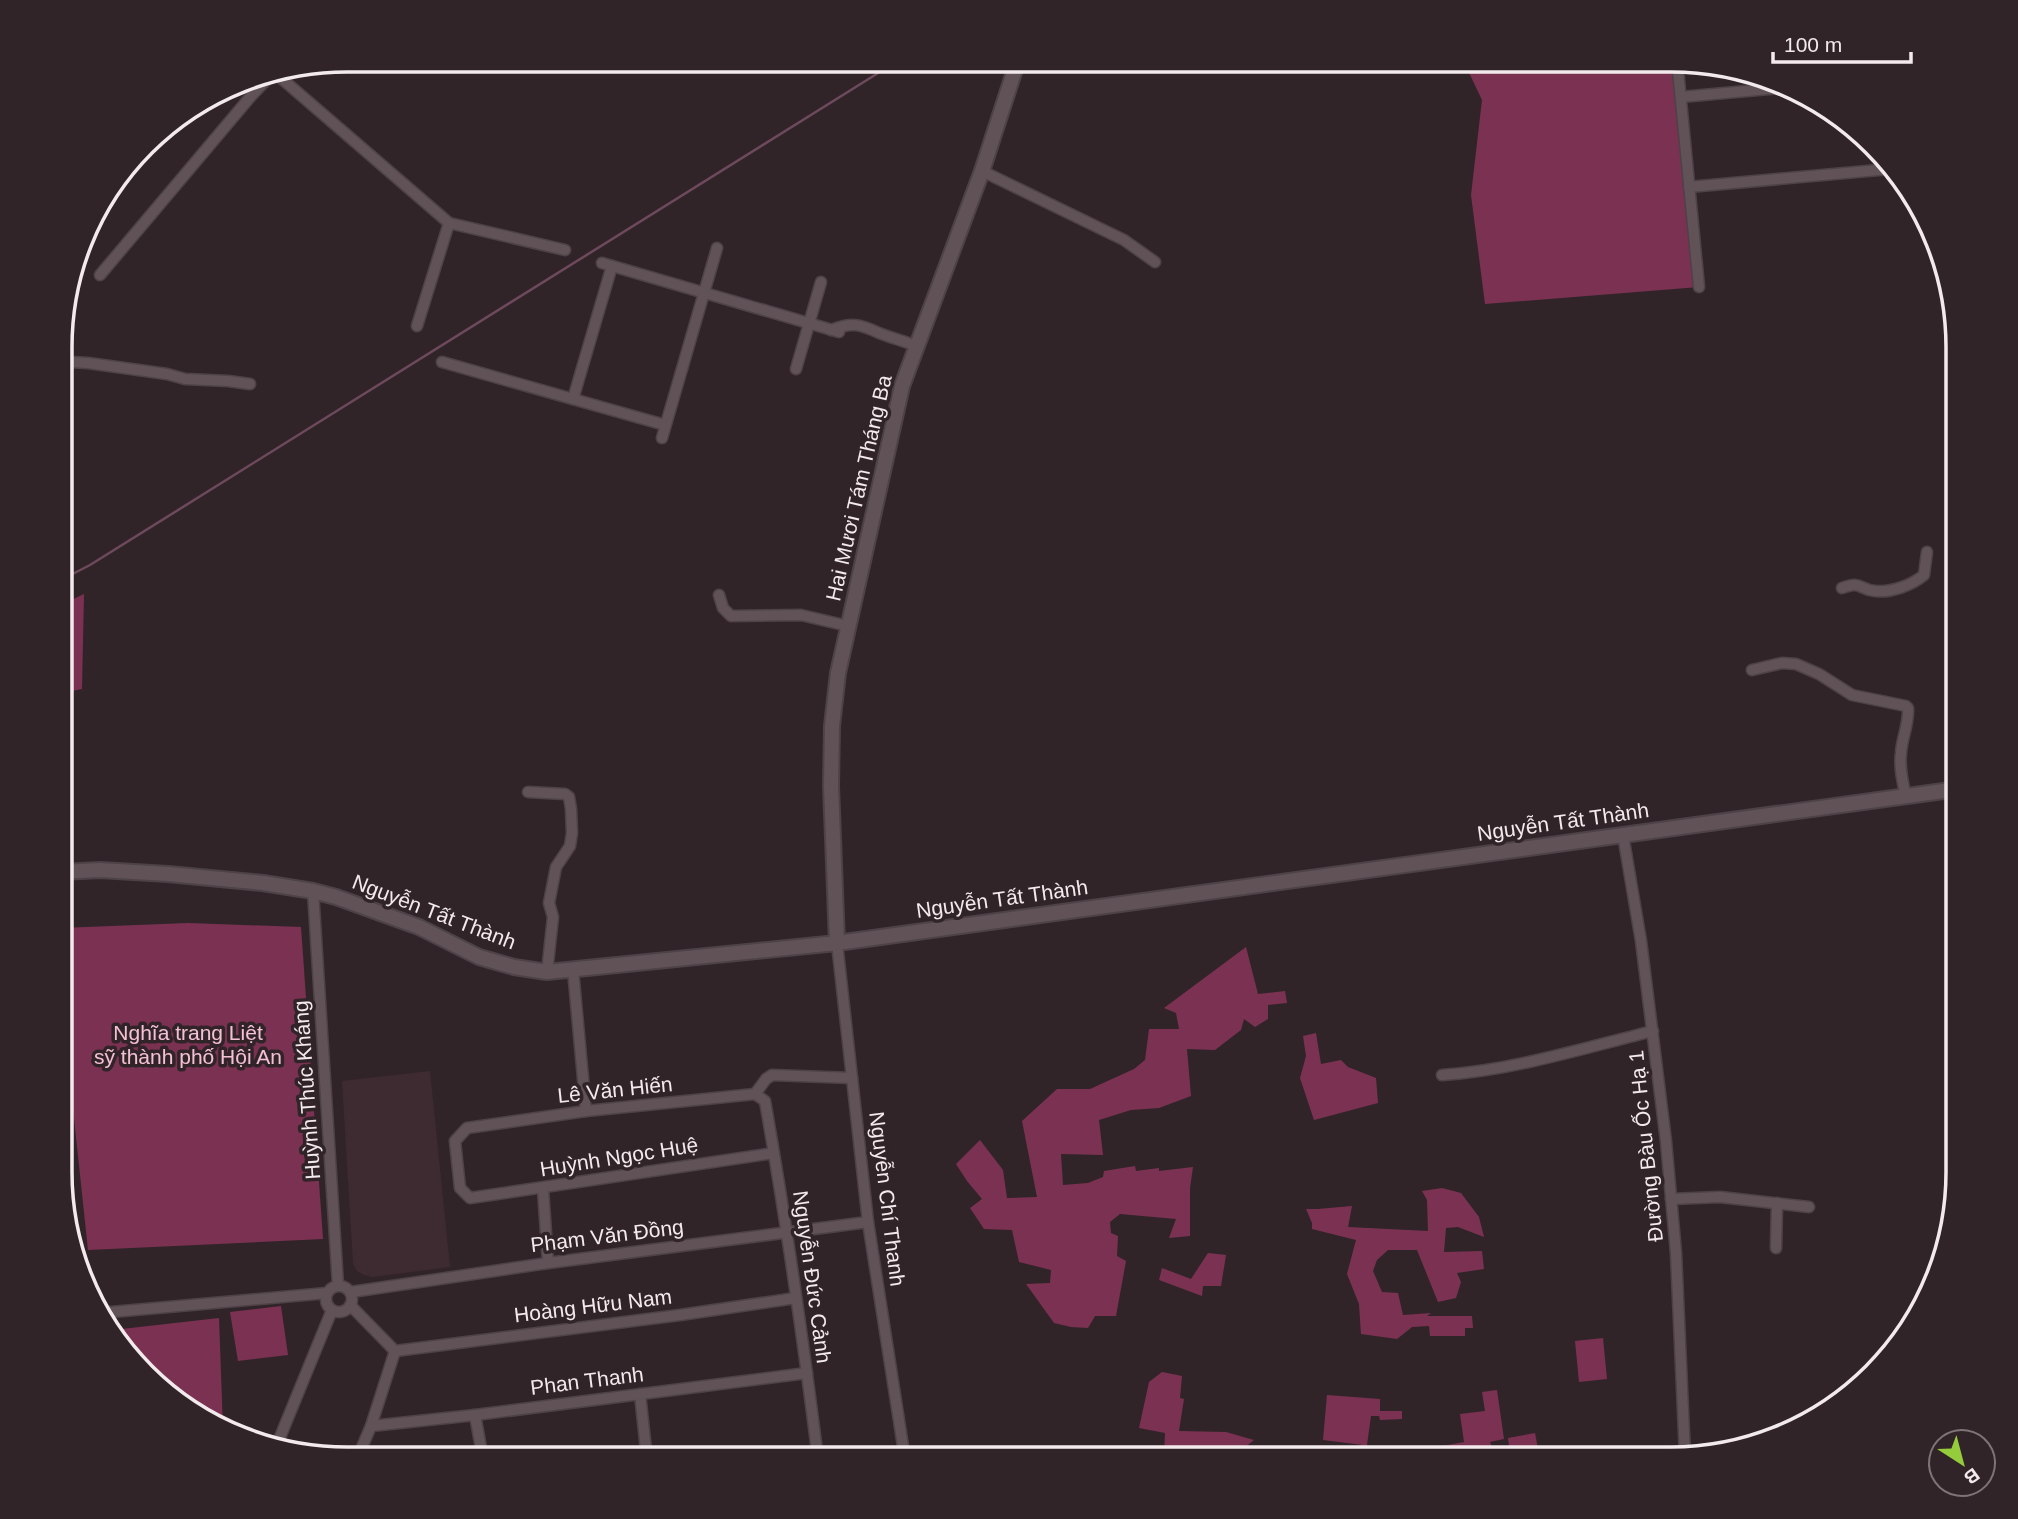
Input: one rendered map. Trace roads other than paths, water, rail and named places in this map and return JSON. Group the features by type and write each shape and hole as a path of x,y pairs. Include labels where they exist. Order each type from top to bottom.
{"main road":[{"name":"Hai Mươi Tám Tháng Ba","path":"837,943 831,786 832,726 838,673 902,386 982,172 1014,72"},
{"name":"Nguyễn Tất Thành","path":"72,871 100,870 168,874 263,883 313,891 419,928 479,957 514,967 547,972 837,943 1946,791"}],"street":[{"path":"1678,72 1699,287"},
{"path":"283,79 449,223 565,250"},
{"path":"100,275 263,85"},
{"path":"1681,97 1767,89"},
{"path":"1689,187 1882,170"},
{"path":"982,172 1124,240 1155,262"},
{"path":"417,326 449,223"},
{"path":"662,438 717,248"},
{"path":"573,399 607,265 835,331 850,324 872,328 881,334 916,346"},
{"path":"796,369 821,282"},
{"path":"72,362 167,374 185,379 250,384"},
{"path":"442,362 665,425"},
{"path":"1842,588 1855,584 1877,592 1909,584 1924,575 1927,552"},
{"path":"719,595 723,608 731,616 802,615 848,626"},
{"path":"1752,670 1782,663 1796,664 1852,695 1906,706 1908,720 1900,758 1906,797"},
{"path":"528,792 565,794 569,797 572,818 569,846 556,867 549,903 553,917 547,972"},
{"name":"Đường Bàu Ốc Hạ 1","path":"1623,835 1653,1031 1671,1199 1685,1447"},
{"name":"Huỳnh Thúc Kháng","path":"313,891 338,1285"},
{"name":"Nguyễn Chí Thanh","path":"837,943 868,1222 903,1447"},
{"path":"573,970 586,1111"},
{"path":"1442,1074 1501,1068 1653,1031"},
{"path":"755,1094 765,1079 772,1075 852,1078"},
{"name":"Lê Văn Hiến","path":"470,1198 460,1188 455,1141 467,1128 586,1111 755,1094"},
{"name":"Nguyễn Đức Cảnh","path":"755,1094 765,1101 788,1232 816,1447"},
{"name":"Huỳnh Ngọc Huệ","path":"470,1198 774,1153"},
{"path":"543,1189 548,1263"},
{"path":"1671,1199 1720,1197 1809,1207"},
{"path":"1776,1248 1777,1203"},
{"name":"Phạm Văn Đồng","path":"351,1292 548,1263 868,1222"},
{"path":"338,1285 351,1292 351,1306 340,1312 332,1310 327,1304 327,1293 338,1285"},
{"path":"110,1312 327,1293"},
{"name":"Hoàng Hữu Nam","path":"395,1351 796,1298"},
{"path":"351,1306 395,1351 362,1447"},
{"path":"279,1439 332,1310"},
{"name":"Phan Thanh","path":"371,1426 807,1373"},
{"path":"640,1394 646,1447"},
{"path":"475,1415 481,1447"}],"waterway":[{"path":"72,574 880,72"}],"park label":[{"name":"Nghĩa trang Liệt sỹ thành phố Hội An","path":"188,1045"}]}
